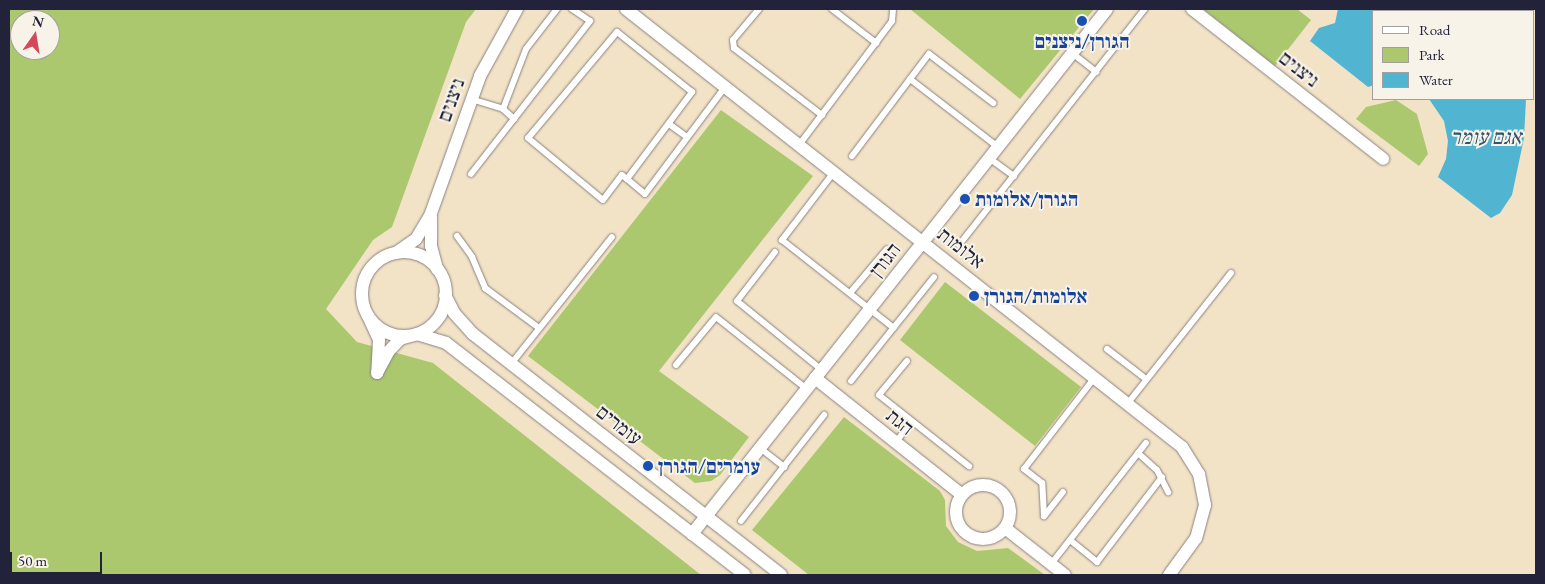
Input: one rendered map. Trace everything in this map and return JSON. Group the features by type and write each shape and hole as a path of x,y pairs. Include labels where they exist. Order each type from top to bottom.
{"street":[{"name":"ניצנים","path":"396,253 416,239 433,210 471,99 489,57 517,9"},
{"name":"אלומות","path":"626,9 1182,447 1192,459 1204,489 1205,504 1196,538 1169,575"},
{"name":"הגורן","path":"692,534 1107,9"},
{"name":"ניצנים","path":"1192,9 1383,159"},
{"name":"ניצנים","path":"433,210 430,238 439,272"},
{"path":"396,253 421,257 439,272 445,295 438,319 426,330 411,335 392,347 377,373 379,340 368,316 362,293 366,277 375,264 396,253"},
{"name":"עומרים","path":"445,295 462,324 780,575"},
{"path":"368,316 386,332 411,335"},
{"name":"עומרים","path":"411,335 430,336 453,347 745,575"},
{"name":"הגת","path":"819,374 896,442 962,495"},
{"path":"978,486 999,491 1009,508 1005,528 988,539 967,534 956,517 962,495 978,486"},
{"path":"1005,528 1065,575"}],"lane":[{"path":"503,108 526,49 557,9"},
{"path":"471,174 590,22 572,9"},
{"path":"759,9 734,40 734,48 822,115"},
{"path":"832,9 876,43"},
{"path":"799,145 892,21 893,9"},
{"path":"959,245 1146,9"},
{"path":"627,179 692,92 616,32 528,138 602,200 622,175 645,194 725,87"},
{"path":"1072,53 1096,72"},
{"path":"852,156 929,54 993,104"},
{"path":"910,79 998,147"},
{"path":"471,99 503,108 514,119"},
{"path":"669,124 687,137"},
{"path":"989,158 1014,176"},
{"path":"834,172 782,240 894,328"},
{"path":"457,236 472,257 485,288 539,328"},
{"path":"511,364 612,237"},
{"path":"850,293 887,249"},
{"path":"775,252 737,300 819,374"},
{"path":"1128,403 1231,273"},
{"path":"852,381 934,277"},
{"path":"676,364 716,317 807,389"},
{"path":"1107,349 1146,379"},
{"path":"907,361 879,395 969,466"},
{"path":"1063,492 1044,516 1042,483 1024,469 1095,377"},
{"path":"741,521 824,415"},
{"path":"896,442 912,421"},
{"path":"1051,564 1146,443"},
{"path":"760,448 784,467"},
{"path":"1138,453 1162,477 1168,492"},
{"path":"1070,540 1097,562 1162,477"}],"green space":[{"path":"9,9 476,9 466,22 392,227 373,240 326,309 357,342 433,363 701,575 9,575"},
{"path":"910,9 1094,9 1020,99"},
{"path":"1203,9 1297,9 1311,20 1275,66"},
{"path":"1396,100 1417,114 1428,154 1419,166 1356,119 1366,107"},
{"path":"721,110 813,176 659,371 749,437 720,475 711,481 695,483 528,356"},
{"path":"945,282 1081,387 1035,446 900,340"},
{"path":"844,417 940,491 945,500 946,526 958,542 977,551 1008,548 1045,575 809,575 752,530"}],"water":[{"path":"1338,9 1511,9 1372,10 1372,86 1368,87 1310,41 1319,28 1335,23"},
{"name":"אגם עומר","path":"1430,100 1526,100 1524,138 1512,195 1500,213 1491,218 1438,177 1446,159 1448,141 1444,121"}],"place":[{"name":"הגורן/ניצנים","path":"1082,21"},
{"name":"הגורן/אלומות","path":"965,199"},
{"name":"אלומות/הגורן","path":"974,296"},
{"name":"עומרים/הגורן","path":"648,466"}]}
